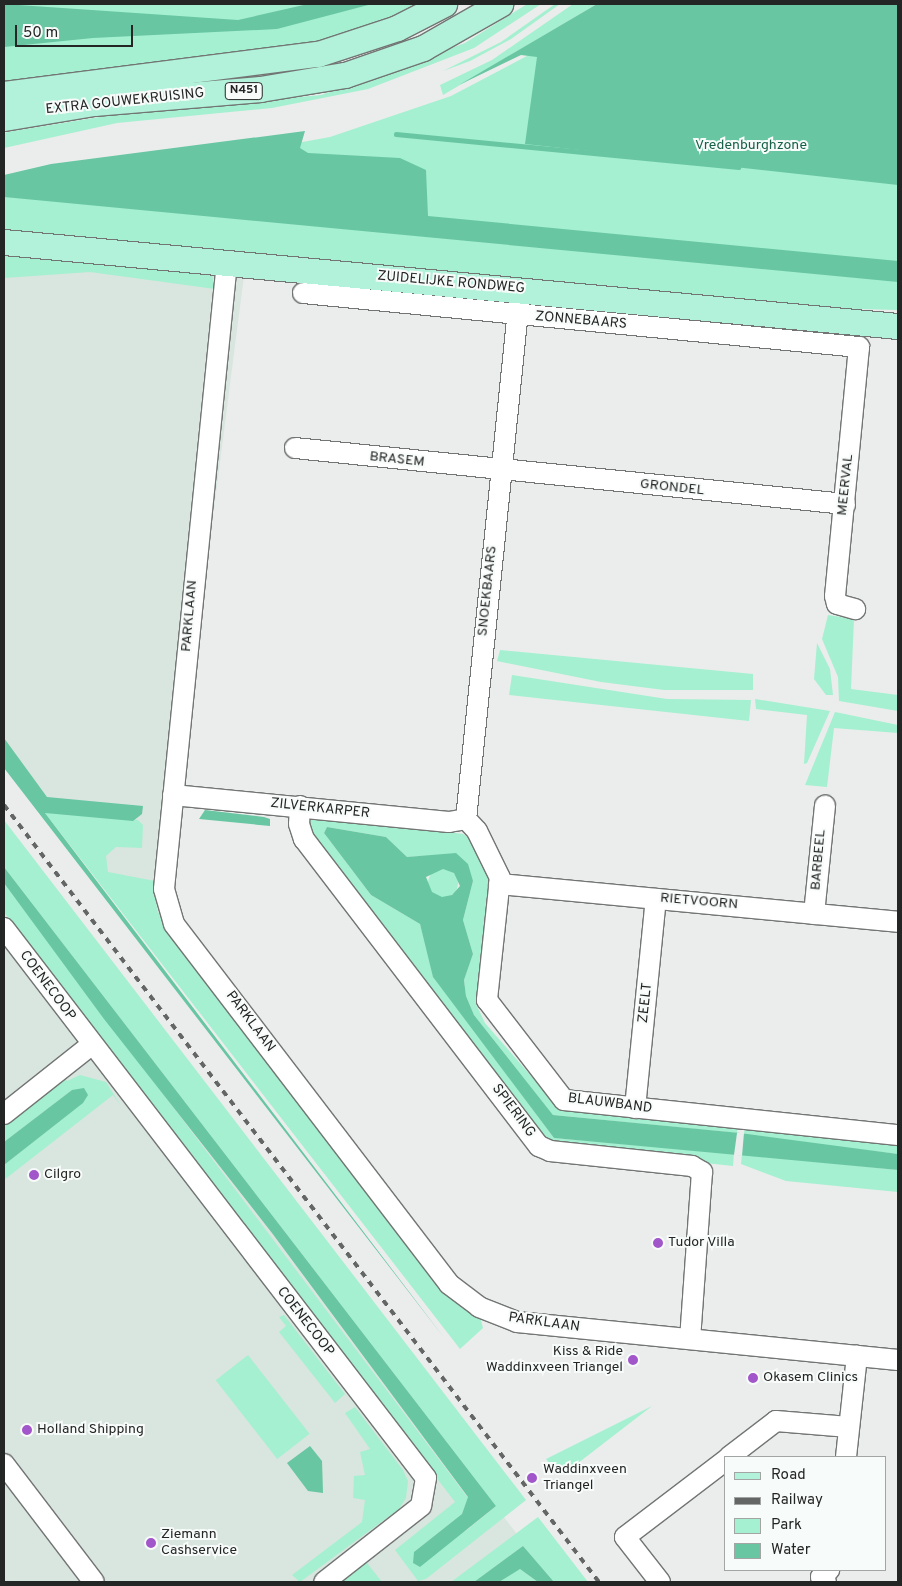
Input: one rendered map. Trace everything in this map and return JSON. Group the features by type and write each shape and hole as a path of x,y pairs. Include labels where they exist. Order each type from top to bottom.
{"main road":[{"name":"EXTRA GOUWEKRUISING","path":"4,94 318,54 398,28 444,4"},
{"name":"EXTRA GOUWEKRUISING","path":"4,118 94,103 260,89 345,75 423,48 500,4"},
{"name":"ZUIDELIJKE RONDWEG","path":"4,242 521,289 898,326"}],"street":[{"name":"PARKLAAN","path":"227,262 164,889 174,924 449,1284 479,1307 517,1322 898,1360"},
{"name":"SNOEKBAARS","path":"466,819 500,470 521,289"},
{"name":"ZONNEBAARS","path":"303,293 859,347"},
{"name":"MEERVAL","path":"855,609 838,604 835,596 859,347"},
{"name":"BRASEM","path":"295,448 500,470"},
{"name":"GRONDEL","path":"500,470 845,504"},
{"name":"ZILVERKARPER","path":"174,795 449,822 466,819"},
{"name":"SPIERING","path":"300,806 299,824 304,839 539,1146 550,1151 692,1166 702,1172 690,1338"},
{"name":"BARBEEL","path":"814,914 824,806"},
{"path":"466,819 493,860 499,884"},
{"name":"RIETVOORN","path":"499,884 898,922"},
{"name":"BLAUWBAND","path":"499,884 487,992 491,1008 564,1100 898,1135"},
{"name":"ZEELT","path":"635,1108 656,898"},
{"name":"COENECOOP","path":"4,928 91,1045 426,1478 421,1506 324,1582"},
{"path":"4,1114 91,1045"},
{"path":"846,1456 857,1356"},
{"path":"730,1456 776,1421 849,1427"},
{"path":"660,1582 625,1536 724,1462"},
{"path":"4,1464 94,1582"}],"shaded area":[{"path":"4,230 246,260 157,952 4,753"},
{"path":"4,870 554,1582 4,1582"}],"green space":[{"path":"4,4 425,4 327,42 4,85"},
{"path":"527,4 541,4 474,48 368,89 272,108 117,123 4,148 4,133 13,131 118,114 321,95 465,43"},
{"path":"555,4 560,4 511,39 470,61 443,71 501,42"},
{"path":"573,4 597,4 443,95 440,85 492,60"},
{"name":"Vredenburghzone","path":"898,4 898,310 781,307 4,235 4,182 209,159 330,137 451,96 561,38"},
{"path":"4,252 204,267 212,275 215,289 90,272 4,278"},
{"path":"828,615 854,619 851,689 898,695 898,711 839,701 838,677 822,639"},
{"path":"817,643 830,669 833,695 826,695 814,679"},
{"path":"500,650 753,674 753,690 664,690 601,682 497,661"},
{"path":"512,675 667,699 751,700 749,721 509,695"},
{"path":"755,699 830,711 807,763 804,764 807,715 756,709"},
{"path":"835,712 898,725 898,733 834,728 827,787 805,785"},
{"path":"49,811 138,820 143,825 142,848 116,847 106,856 108,872 155,881 157,910 167,928 445,1292 480,1316 483,1328 460,1349 45,813"},
{"path":"347,818 463,834 474,842 489,876 476,1004 485,1023 558,1107 737,1125 737,1133 553,1115 474,1015 466,996 464,980 473,954 463,920 473,881 449,855 407,857 386,837 327,827 324,833 371,895 420,924 434,977 554,1138 734,1153 733,1166 550,1146 307,827 311,819"},
{"path":"4,820 526,1500 426,1579 418,1581 395,1550 455,1502 4,912 4,883 468,1498 462,1514 414,1552 467,1530 496,1506 4,867"},
{"path":"443,868 454,872 458,883 454,894 443,898 432,894 428,883 432,872"},
{"path":"80,1075 106,1082 121,1106 113,1095 4,1180 4,1165 82,1103 72,1090 4,1142 4,1124 65,1078 67,1081"},
{"path":"745,1126 898,1142 898,1154 751,1137 744,1133"},
{"path":"742,1154 898,1170 898,1192 786,1181 741,1164"},
{"path":"284,1315 345,1394 335,1403 279,1332 286,1326 279,1317"},
{"path":"248,1355 310,1434 277,1459 216,1380"},
{"path":"652,1406 569,1470 558,1474 546,1459"},
{"path":"355,1407 403,1470 408,1481 406,1498 399,1509 300,1582 292,1575 362,1522 365,1500 353,1498 354,1476 365,1475 360,1452 370,1449 345,1413"},
{"path":"538,1517 588,1582 554,1582 523,1546 474,1582 451,1582"},
{"path":"367,1563 382,1582 338,1582 361,1564"},
{"path":"520,1569 538,1582 499,1582 515,1571"}],"water":[{"path":"4,4 238,20 308,4 372,4 277,29 93,38 4,47"},
{"path":"597,4 898,4 898,185 525,144 537,57 521,55 459,85"},
{"path":"305,131 300,148 308,153 400,158 426,170 428,216 898,261 898,282 4,197 4,175 51,164"},
{"path":"4,738 47,797 143,806 142,814 133,821 45,813 445,1339 4,768"},
{"path":"205,810 264,817 270,819 270,826 199,819"},
{"path":"327,827 386,837 407,857 456,853 468,864 473,881 463,920 473,954 464,980 466,996 474,1015 553,1115 740,1133 898,1154 898,1170 554,1138 433,977 420,924 371,895 324,833","holes":["443,869 454,873 460,886 452,895 442,897 432,892 426,877"]},
{"path":"4,867 496,1506 420,1567 413,1563 414,1552 462,1514 468,1497 272,1233 104,1019 4,883"},
{"path":"84,1088 88,1095 83,1103 4,1165 4,1142 72,1090"},
{"path":"310,1446 322,1461 323,1493 308,1491 287,1463"},
{"path":"523,1546 554,1582 538,1582 520,1569 499,1582 474,1582"}],"pier":[{"path":"737,1133 744,1133 742,1156 734,1155"}],"waterway":[{"path":"396,134 738,167"}],"railway":[{"path":"4,805 599,1582"}],"place":[{"name":"Cilgro","path":"34,1175"},
{"name":"Tudor Villa","path":"658,1243"},
{"name":"Kiss & Ride Waddinxveen Triangel","path":"633,1360"},
{"name":"Okasem Clinics","path":"753,1378"},
{"name":"Holland Shipping","path":"27,1430"},
{"name":"Waddinxveen Triangel","path":"532,1478"},
{"name":"Ziemann Cashservice","path":"151,1543"}]}
